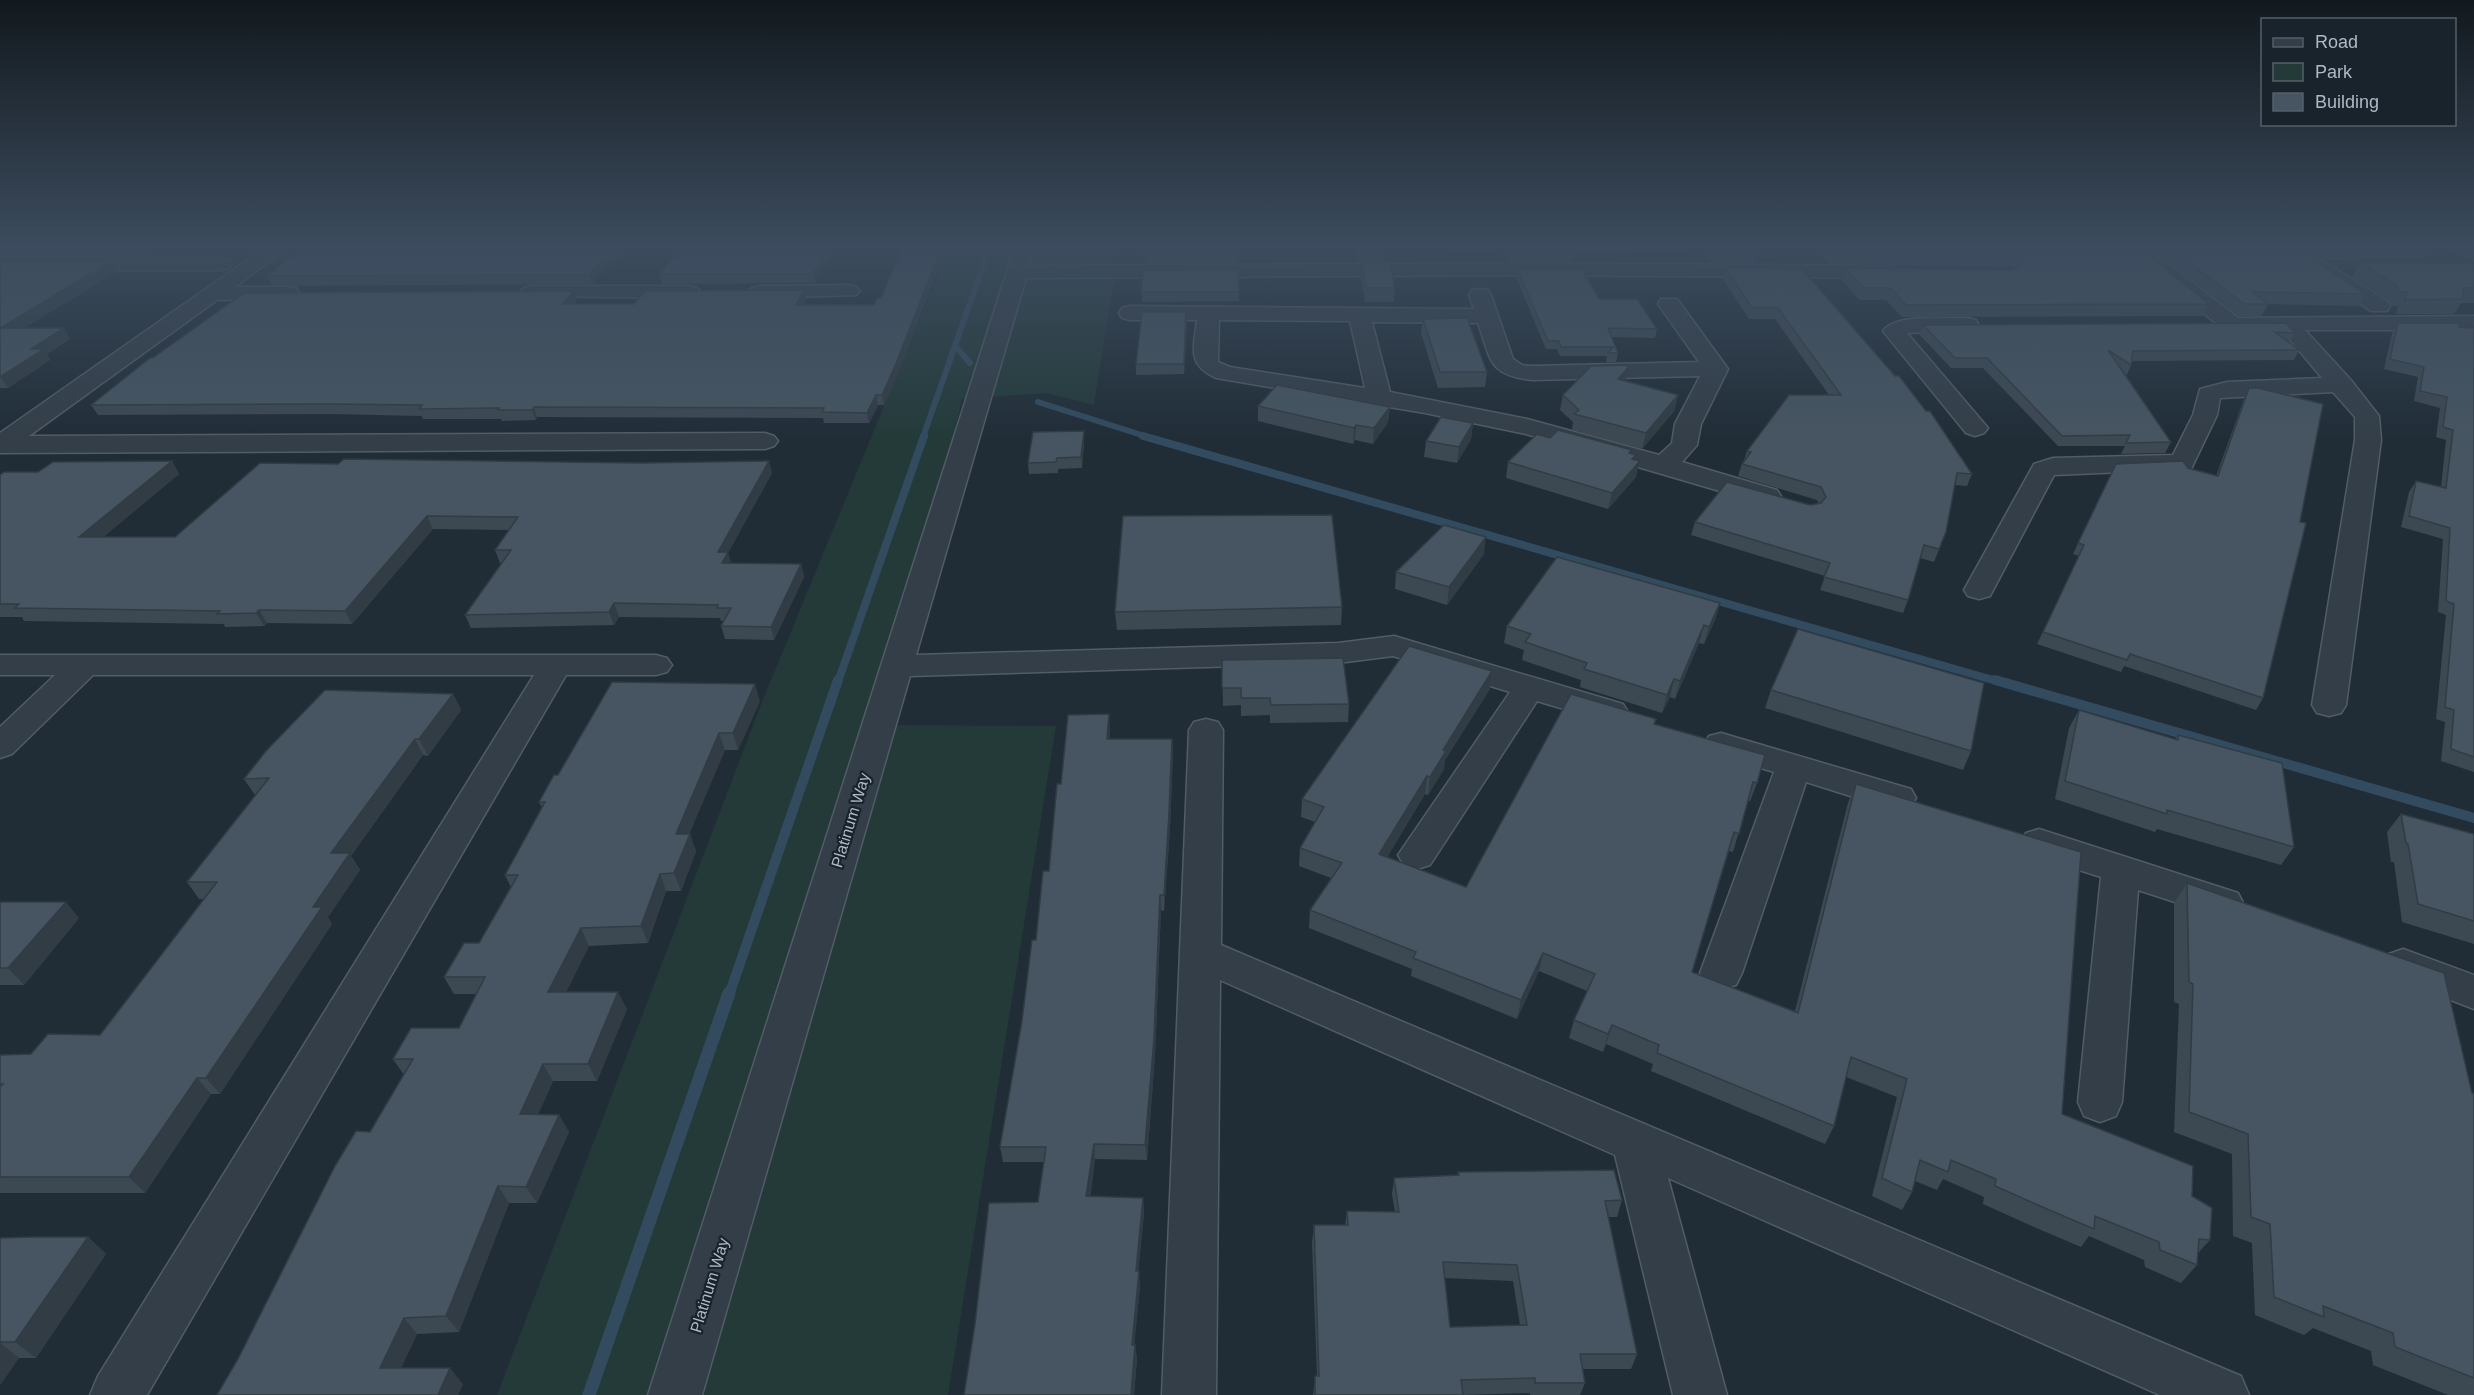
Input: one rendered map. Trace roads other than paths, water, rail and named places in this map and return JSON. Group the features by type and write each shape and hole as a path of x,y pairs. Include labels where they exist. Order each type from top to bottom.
{"street":[{"path":"54,380 154,311"},
{"path":"0,444 188,311"},
{"name":"Platinum Way","path":"675,1395 1005,311"},
{"path":"1485,311 1503,362 1515,371 1532,373 1716,369"},
{"path":"1674,311 1716,369"},
{"path":"2215,311 2231,324"},
{"path":"1131,313 1486,316"},
{"path":"1208,314 1205,358 1209,366 1224,373 1378,397 1494,419 1664,465 1784,502"},
{"path":"1359,315 1378,397"},
{"path":"2196,324 2474,323"},
{"path":"2288,324 2342,384 2367,416 2367,440 2329,705"},
{"path":"1975,428 1894,331 1903,326 1985,325"},
{"path":"1664,465 1684,445 1688,424 1716,369"},
{"path":"1979,590 2043,470 2053,466 2182,463 2205,415 2209,394 2227,388 2342,384"},
{"path":"0,444 765,441"},
{"path":"897,666 1338,653 1394,646 1640,720"},
{"path":"0,665 656,665"},
{"path":"0,746 85,665"},
{"path":"117,1395 556,665"},
{"path":"1417,855 1529,688"},
{"path":"1189,1395 1206,730"},
{"path":"1695,736 1929,808"},
{"path":"1721,974 1794,765"},
{"path":"2008,834 2256,914"},
{"path":"2100,1102 2121,869"},
{"path":"1200,954 2207,1391"},
{"path":"2379,956 2474,993"},
{"path":"1635,1142 1700,1395"}],"waterway":[{"path":"923,437 967,311"},
{"path":"956,347 970,363"},
{"path":"1038,402 1148,437"},
{"path":"838,682 924,436"},
{"path":"1143,436 2000,682"},
{"path":"729,995 838,680"},
{"path":"1995,680 2474,818"},
{"path":"589,1395 729,993"}]}
